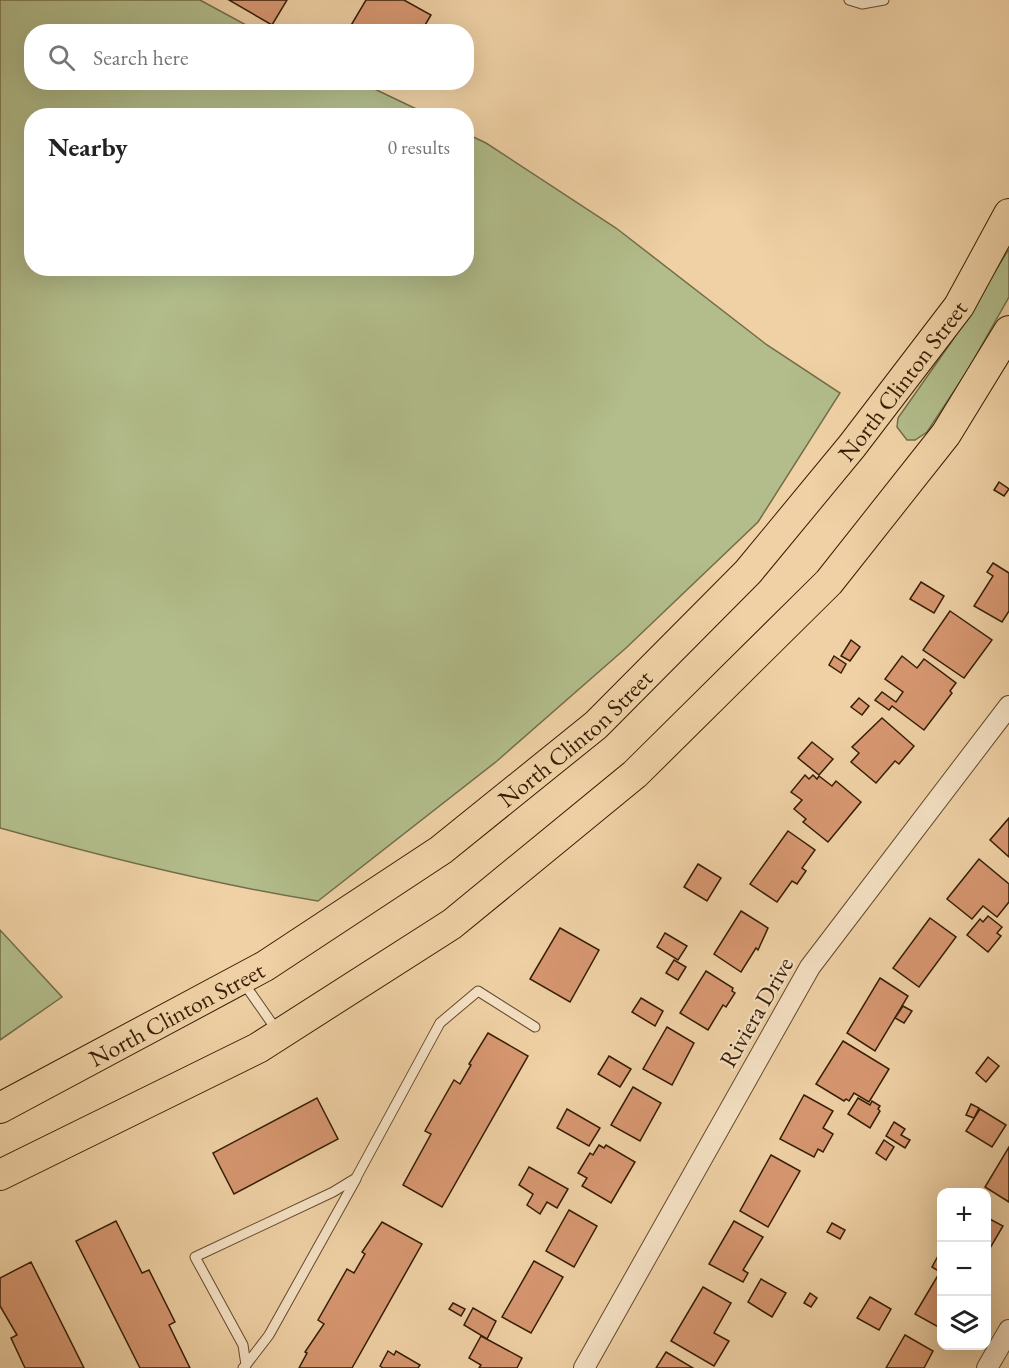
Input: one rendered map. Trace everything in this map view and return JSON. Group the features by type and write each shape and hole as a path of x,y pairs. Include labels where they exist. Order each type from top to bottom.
{"main road":[{"name":"North Clinton Street","path":"0,1108 265,966 441,850 596,725 748,572 852,446 959,306 1009,214"},
{"path":"0,1175 248,1053 280,1034 452,924 635,774 830,582 946,434 1009,331"}],"street":[{"name":"Riviera Drive","path":"584,1368 810,967 1009,706"},
{"path":"987,1368 1009,1330"}],"lane":[{"path":"849,0 862,4 884,0"},
{"path":"241,979 280,1034"},
{"path":"244,1366 269,1335 440,1023 478,991 535,1027"},
{"path":"244,1366 243,1345 195,1257 333,1192 356,1178"}],"green space":[{"path":"0,0 200,0 244,24 24,24 24,90 377,90 414,108 24,108 24,276 474,276 474,137 616,228 767,345 840,393 758,522 626,648 497,761 318,901 158,869 0,828"},
{"path":"1009,249 1009,297 966,373 927,432 915,440 907,440 897,427 898,418 952,341"},
{"path":"0,930 62,997 0,1040"}],"building":[{"path":"229,0 287,0 273,24"},
{"path":"366,0 404,0 431,15 426,24 352,24"},
{"path":"999,482 1009,489 1004,496 994,490"},
{"path":"993,563 1009,573 1009,611 1002,622 974,606 993,576 987,572"},
{"path":"921,582 944,596 934,613 910,599"},
{"path":"950,611 992,640 964,678 923,650"},
{"path":"851,640 860,647 850,661 841,656"},
{"path":"834,656 846,664 841,673 829,665"},
{"path":"902,656 917,668 924,659 956,683 950,691 952,693 924,730 892,706 889,710 875,700 882,692 896,702 903,692 885,679"},
{"path":"859,698 869,706 862,715 851,707"},
{"path":"882,718 914,746 899,764 895,761 876,783 851,762 859,753 852,747"},
{"path":"812,742 833,759 819,775 798,758"},
{"path":"805,775 809,779 813,775 817,779 819,776 832,786 836,781 861,802 828,842 803,822 806,819 794,809 802,800 791,792"},
{"path":"1009,818 1009,857 990,840"},
{"path":"788,831 815,850 802,868 806,871 797,884 792,881 777,902 750,884"},
{"path":"979,859 1009,884 1009,902 997,917 983,906 972,919 947,899"},
{"path":"698,864 721,878 707,901 684,887"},
{"path":"741,911 768,928 758,950 756,948 741,972 714,954"},
{"path":"988,916 1002,927 997,933 1001,936 988,952 967,935 980,919 983,922"},
{"path":"930,918 956,937 919,987 893,968"},
{"path":"560,928 599,950 570,1002 530,979"},
{"path":"665,933 687,946 678,960 657,947"},
{"path":"674,960 686,967 678,980 666,973"},
{"path":"706,971 733,988 732,991 735,993 726,1007 723,1005 708,1030 680,1013"},
{"path":"880,978 908,996 875,1051 847,1033"},
{"path":"641,998 663,1011 655,1026 632,1012"},
{"path":"903,1006 912,1011 904,1023 895,1018"},
{"path":"667,1027 694,1043 672,1085 643,1069"},
{"path":"488,1033 528,1056 442,1207 403,1185 431,1134 425,1131 454,1080 460,1084"},
{"path":"843,1041 889,1069 869,1102 854,1093 849,1101 846,1099 844,1101 816,1084"},
{"path":"609,1056 631,1069 620,1087 598,1074"},
{"path":"988,1057 999,1066 986,1082 976,1073"},
{"path":"633,1087 661,1103 640,1141 611,1125"},
{"path":"804,1095 833,1111 823,1128 833,1134 823,1152 818,1149 814,1157 780,1139"},
{"path":"317,1098 338,1139 234,1194 213,1153"},
{"path":"858,1098 870,1105 872,1101 880,1106 878,1109 880,1111 870,1128 848,1114"},
{"path":"971,1104 979,1108 974,1118 966,1115"},
{"path":"567,1109 600,1128 589,1146 557,1128"},
{"path":"980,1109 1006,1125 992,1147 966,1131"},
{"path":"894,1122 905,1129 901,1135 910,1140 905,1148 886,1136"},
{"path":"884,1140 894,1147 886,1160 876,1153"},
{"path":"599,1145 604,1148 606,1145 635,1162 611,1203 582,1186 587,1178 578,1173 590,1153 593,1155"},
{"path":"1009,1147 1009,1202 991,1191 991,1188 985,1187"},
{"path":"771,1155 800,1171 768,1227 740,1211"},
{"path":"529,1167 568,1189 557,1208 547,1202 540,1214 527,1205 533,1194 519,1185"},
{"path":"569,1210 597,1226 574,1267 546,1251"},
{"path":"991,1220 1003,1226 991,1246"},
{"path":"116,1221 142,1273 149,1270 175,1322 169,1325 190,1368 140,1368 76,1241"},
{"path":"734,1221 763,1237 743,1270 748,1273 743,1282 709,1264"},
{"path":"382,1222 422,1244 352,1368 299,1368 307,1353 305,1352 324,1324 318,1320 347,1269 354,1273 365,1254 362,1252"},
{"path":"832,1223 845,1230 840,1239 827,1232"},
{"path":"937,1258 937,1270 932,1267"},
{"path":"534,1261 563,1277 531,1333 502,1317"},
{"path":"31,1262 84,1368 25,1368 11,1338 17,1335 0,1306 0,1278"},
{"path":"937,1277 937,1326 915,1314"},
{"path":"761,1279 786,1293 772,1317 748,1302"},
{"path":"703,1287 731,1303 714,1333 729,1341 714,1366 671,1341"},
{"path":"810,1293 817,1298 811,1307 804,1303"},
{"path":"870,1297 891,1309 879,1330 857,1318"},
{"path":"453,1303 465,1309 461,1316 449,1309"},
{"path":"473,1308 496,1321 487,1339 464,1325"},
{"path":"905,1335 933,1351 924,1368 886,1368"},
{"path":"481,1336 522,1358 517,1368 479,1368 481,1365 469,1358"},
{"path":"388,1351 394,1355 396,1351 420,1365 418,1368 383,1368 380,1366"},
{"path":"666,1352 693,1368 656,1368"}]}
